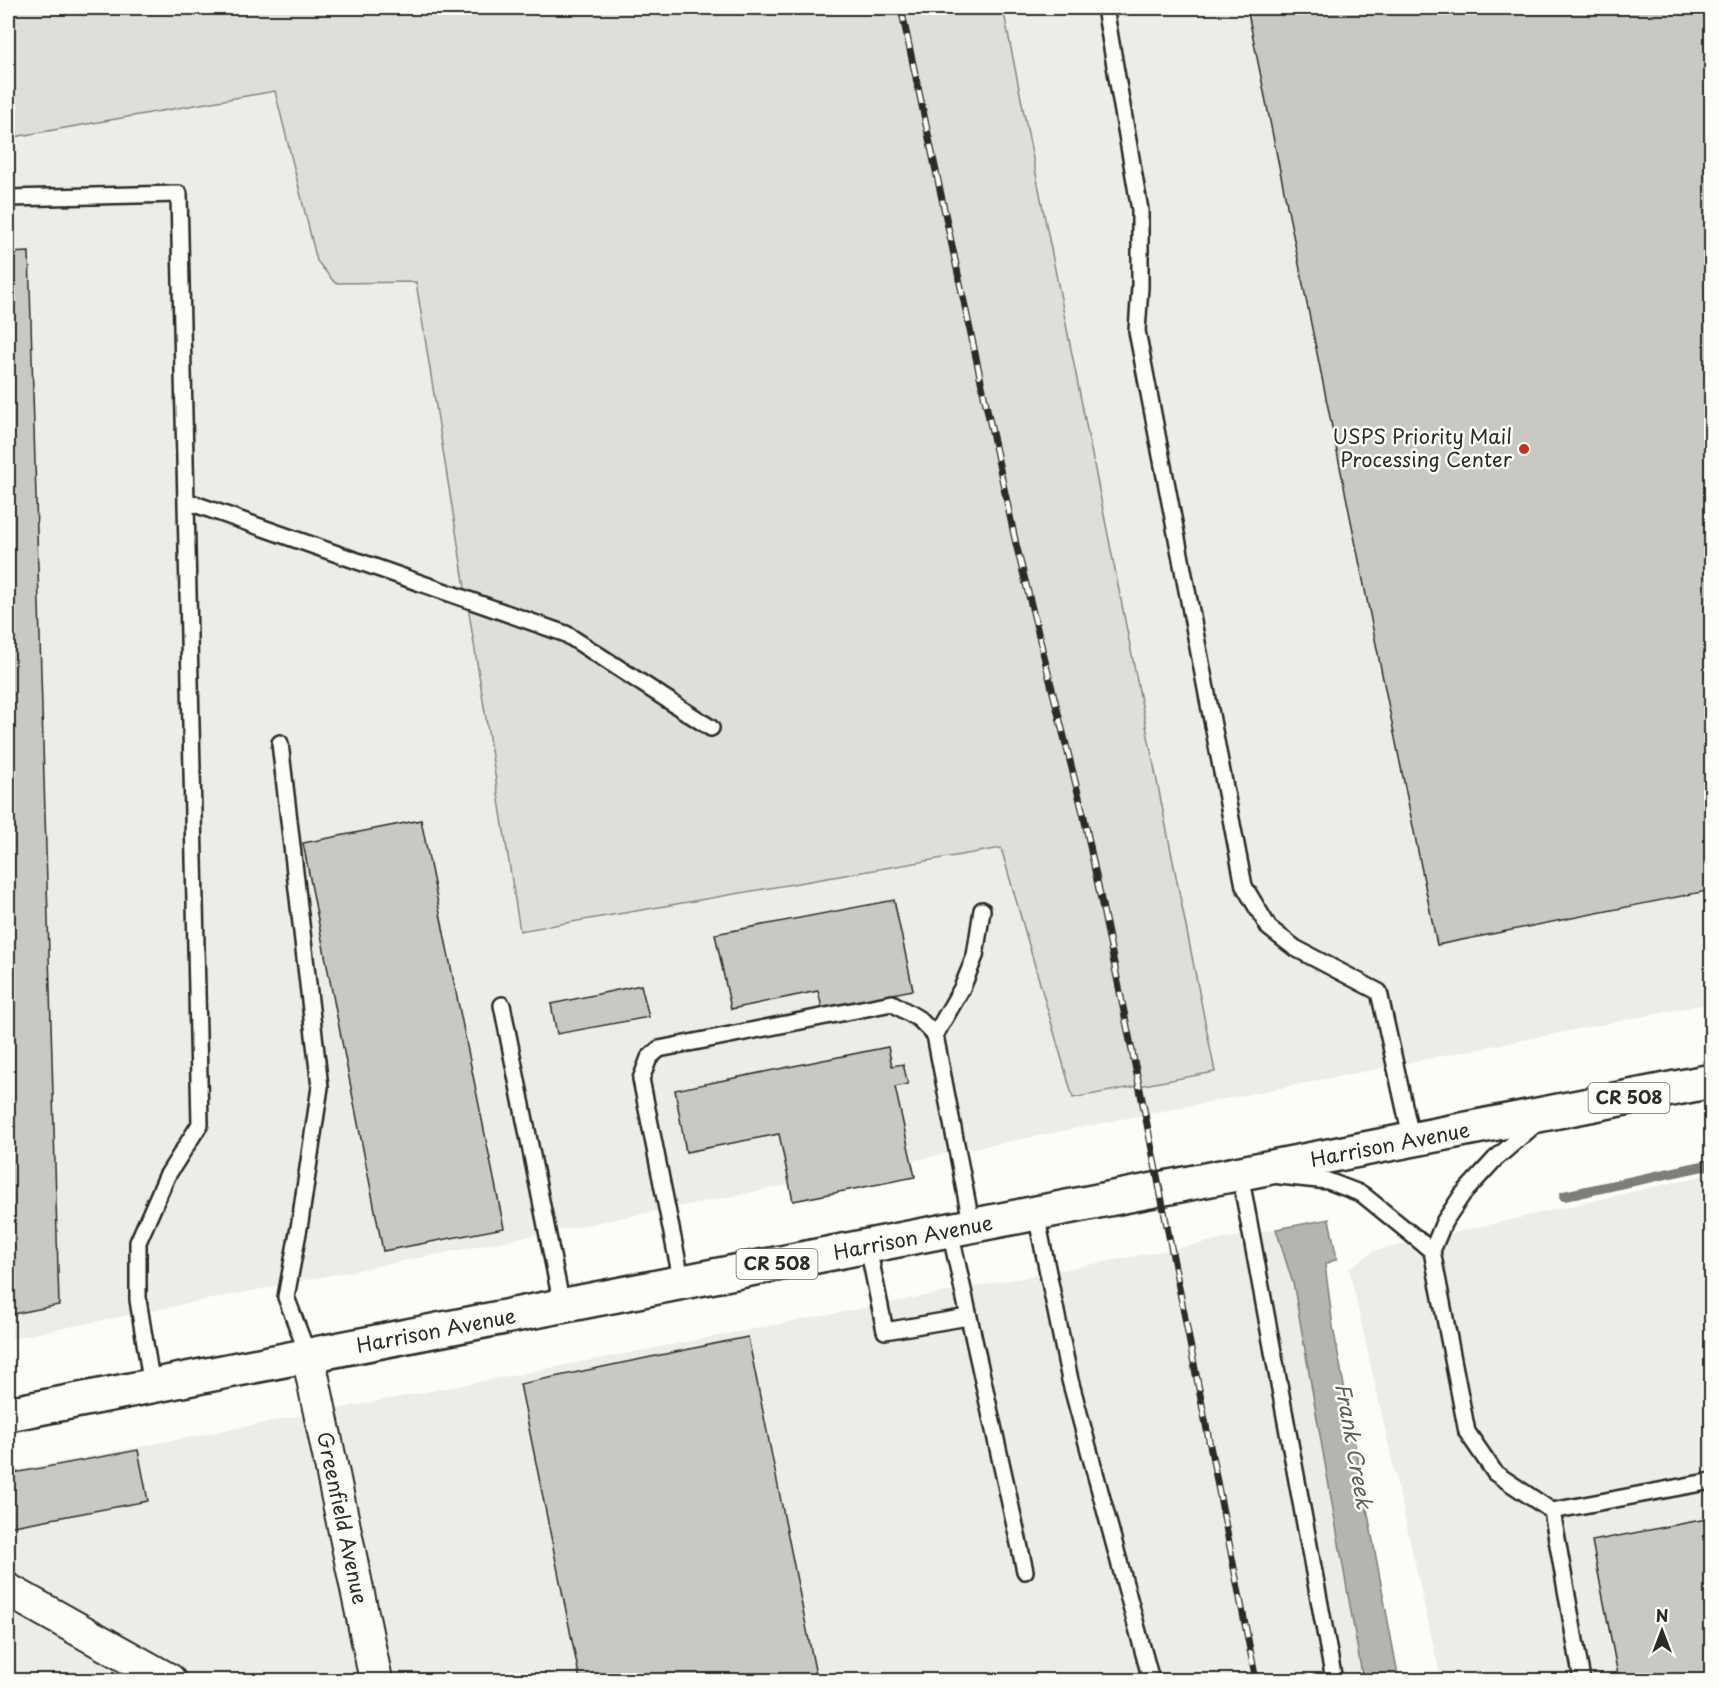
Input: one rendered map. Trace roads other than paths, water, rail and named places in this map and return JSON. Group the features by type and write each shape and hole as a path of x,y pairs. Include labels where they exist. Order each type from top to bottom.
{"main road":[{"name":"Harrison Avenue","path":"8,1414 1712,1081"}],"street":[{"name":"Greenfield Avenue","path":"308,1355 376,1680"},
{"path":"8,1590 169,1680"}],"lane":[{"path":"1105,8 1140,210 1140,287 1137,331 1244,886 1269,928 1296,948 1378,992 1412,1141"},
{"path":"8,198 178,194 200,1124 167,1176 138,1242 138,1300 152,1386"},
{"path":"186,501 566,634 711,728"},
{"path":"280,743 320,1087 300,1222 286,1297 308,1355"},
{"path":"935,1035 963,988 975,956 982,910"},
{"path":"682,1283 641,1079 649,1058 658,1049 892,1003 919,1018 935,1035 961,1229 968,1317 1025,1571"},
{"path":"502,1005 562,1306"},
{"path":"1547,1114 1495,1159 1462,1195 1444,1222 1432,1251 1467,1432 1495,1473 1552,1511 1712,1481"},
{"path":"1334,1680 1248,1173 1328,1181 1362,1194 1432,1251"},
{"path":"1036,1214 1070,1380 1151,1680"},
{"path":"868,1247 885,1331 968,1317"},
{"path":"1552,1511 1582,1680"}],"water":[{"path":"1329,1219 1337,1259 1325,1264 1333,1327 1399,1680 1363,1680 1294,1287 1276,1229"}],"waterway":[{"name":"Frank Creek","path":"1564,1196 1712,1164"}],"railway":[{"path":"901,8 1016,544 1084,817 1256,1680"}],"place":[{"name":"USPS Priority Mail Processing Center","path":"1524,449"}]}
